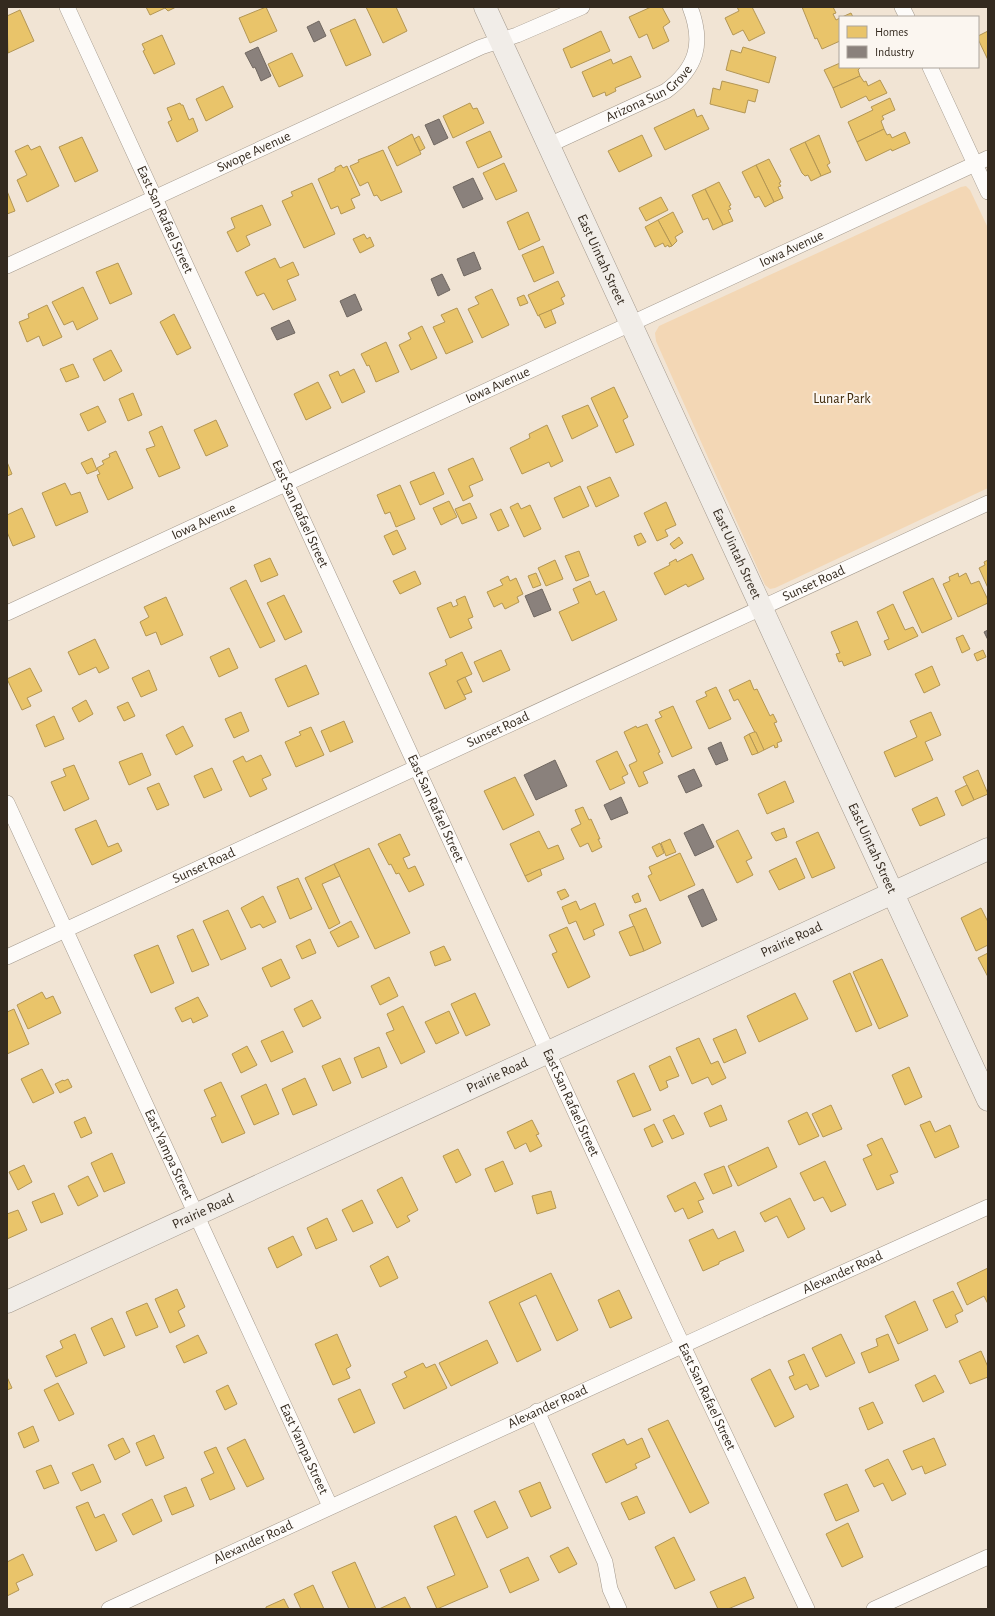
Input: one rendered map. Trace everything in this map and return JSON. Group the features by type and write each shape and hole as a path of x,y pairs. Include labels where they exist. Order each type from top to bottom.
{"main road":[{"name":"East Uintah Street","path":"485,7 988,1100"},
{"name":"Prairie Road","path":"7,1302 988,849"}],"street":[{"name":"East San Rafael Street","path":"67,7 683,1345 807,1609"},
{"path":"501,41 582,7"},
{"name":"Arizona Sun Grove","path":"549,145 666,91 679,82 694,60 697,43 695,26 690,7"},
{"path":"902,7 906,16"},
{"name":"Swope Avenue","path":"7,266 481,47 501,41"},
{"path":"931,68 982,161 988,192"},
{"name":"Iowa Avenue","path":"7,613 982,161"},
{"name":"Sunset Road","path":"7,957 988,503"},
{"name":"East Yampa Street","path":"7,803 330,1506"},
{"name":"Alexander Road","path":"109,1609 537,1411 988,1207"},
{"path":"537,1411 605,1562 610,1589 619,1609"},
{"path":"874,1609 988,1557"}],"green space":[{"name":"Lunar Park","path":"966,186 970,190 988,228 988,488 770,589 765,585 656,341 655,333 659,326"}],"building: Homes":[{"path":"146,7 176,7 168,11 165,8 150,15"},
{"path":"266,7 277,31 250,43 239,18"},
{"path":"366,7 396,7 407,31 383,43"},
{"path":"651,7 662,7 670,22 663,27 669,41 653,49 647,34 639,38 629,17"},
{"path":"737,7 752,7 765,33 749,41 743,30 733,35 725,18 739,11"},
{"path":"802,7 833,7 836,13 833,14 836,20 839,18 839,41 822,49 817,38 815,39"},
{"path":"20,10 34,41 8,53 7,16"},
{"path":"851,13 852,16 844,16"},
{"path":"355,19 371,55 346,66 330,30"},
{"path":"601,31 610,51 571,68 563,49"},
{"path":"988,31 988,60 979,41 979,36"},
{"path":"162,35 175,64 154,74 143,51 145,50 142,44"},
{"path":"743,47 776,57 769,83 726,70 731,50 741,53"},
{"path":"292,53 303,76 279,87 268,64"},
{"path":"631,56 641,77 615,88 616,91 606,96 605,92 593,97 582,72 611,59 613,64"},
{"path":"839,63 839,68 860,68 858,70 860,76 833,88 824,70"},
{"path":"860,76 864,82 866,81 868,86 880,80 887,93 869,101 866,96 841,108 833,88"},
{"path":"722,81 758,90 755,102 748,100 745,113 710,104 713,88 720,90"},
{"path":"223,86 233,107 206,121 196,99"},
{"path":"890,98 895,110 882,116 884,119 881,121 884,129 857,142 848,122 873,110 871,107"},
{"path":"180,103 183,105 189,120 193,118 198,131 177,142 168,122 172,120 167,108"},
{"path":"470,103 473,109 477,108 484,123 453,138 443,116"},
{"path":"694,109 697,117 702,115 709,129 665,150 654,128"},
{"path":"884,129 887,135 890,134 892,138 905,132 910,143 892,151 891,149 866,161 857,142"},
{"path":"490,131 502,157 478,168 466,142"},
{"path":"412,134 421,154 397,166 388,147"},
{"path":"642,135 652,156 619,172 608,151"},
{"path":"819,135 830,163 827,165 831,172 821,176 805,142"},
{"path":"419,136 425,148 420,151 414,139"},
{"path":"82,137 98,171 75,182 59,147"},
{"path":"805,142 821,176 811,181 808,175 805,176 802,173 790,149"},
{"path":"28,145 31,150 40,146 59,186 27,202 17,180 27,175 15,151"},
{"path":"383,150 402,192 381,201 377,195 374,196 368,182 360,186 350,166 359,162 358,160"},
{"path":"769,159 781,182 779,183 781,186 778,187 783,198 774,202 756,165"},
{"path":"504,163 517,191 496,200 483,173"},
{"path":"341,165 343,168 347,166 360,195 351,199 355,208 341,214 338,206 331,209 318,179 335,171 335,168"},
{"path":"756,165 774,202 765,207 759,196 755,198 742,172"},
{"path":"719,182 731,205 729,206 731,209 728,210 733,221 723,225 705,189"},
{"path":"312,183 335,234 304,248 282,201 293,196 291,192"},
{"path":"705,189 723,225 713,230 708,218 703,220 692,195"},
{"path":"7,191 15,211 7,214"},
{"path":"661,197 668,210 646,221 639,208"},
{"path":"262,205 271,225 246,236 250,245 237,252 227,232 235,228 231,218"},
{"path":"528,212 540,240 519,250 507,222"},
{"path":"673,212 683,232 675,237 677,241 672,246 658,220"},
{"path":"658,220 672,246 669,247 668,245 665,247 663,243 655,247 645,227"},
{"path":"364,234 367,239 370,237 374,246 360,253 353,239"},
{"path":"543,246 554,273 534,282 522,255"},
{"path":"275,258 280,268 293,262 299,275 287,280 296,300 273,310 264,293 257,296 245,272"},
{"path":"118,263 132,294 110,304 96,272"},
{"path":"558,281 565,296 561,298 564,304 538,316 528,295"},
{"path":"83,287 98,319 77,330 73,321 64,325 52,302"},
{"path":"492,289 509,325 482,338 468,309 479,304 475,297"},
{"path":"524,295 528,303 520,306 517,298"},
{"path":"47,305 62,337 43,346 39,336 27,342 19,322 29,318 28,314"},
{"path":"457,308 473,342 446,354 433,327 445,322 441,315"},
{"path":"551,310 556,323 545,328 539,315"},
{"path":"174,314 191,348 177,355 160,322"},
{"path":"422,326 437,358 411,370 399,345 411,339 408,333"},
{"path":"386,342 399,372 376,382 369,365 367,366 361,354"},
{"path":"111,350 122,371 104,381 93,359"},
{"path":"73,364 79,377 66,382 60,369"},
{"path":"354,369 365,392 342,403 329,375 338,371 340,376"},
{"path":"318,382 331,408 306,420 294,394"},
{"path":"614,387 628,417 623,420 634,445 616,453 591,398"},
{"path":"133,393 142,415 128,421 119,399"},
{"path":"588,405 598,426 572,439 562,416"},
{"path":"98,406 106,422 88,431 80,414"},
{"path":"216,420 228,446 206,456 194,430"},
{"path":"547,425 563,461 551,467 549,462 522,474 510,448 530,438 529,434"},
{"path":"162,426 180,468 159,477 146,449 155,446 149,432"},
{"path":"116,451 133,488 108,500 99,481 97,475 100,474 97,468 104,464 102,461 110,457 109,454"},
{"path":"92,458 97,470 87,474 81,463"},
{"path":"473,458 483,480 469,486 473,496 463,501 448,469"},
{"path":"7,462 12,474 7,476"},
{"path":"434,472 444,494 420,505 410,482"},
{"path":"610,477 619,496 596,507 587,487"},
{"path":"65,483 71,495 80,492 88,512 56,526 42,493"},
{"path":"400,485 415,519 396,527 390,512 385,514 377,495"},
{"path":"580,486 589,506 563,518 554,498"},
{"path":"449,501 457,517 441,525 433,508"},
{"path":"666,502 676,525 665,530 668,536 657,541 644,513"},
{"path":"470,503 477,518 462,524 455,509"},
{"path":"518,503 521,509 530,505 541,529 524,537 510,507"},
{"path":"22,508 35,537 13,546 7,532 7,515"},
{"path":"501,509 509,526 498,531 490,514"},
{"path":"397,530 406,549 393,555 384,536"},
{"path":"641,533 646,542 638,546 634,536"},
{"path":"679,537 683,543 674,549 670,544"},
{"path":"579,551 589,576 576,581 565,556"},
{"path":"692,554 704,579 688,587 686,584 665,595 654,573 670,565 669,563 676,559 677,562"},
{"path":"270,558 278,575 261,582 254,565"},
{"path":"555,560 563,579 546,586 538,568"},
{"path":"988,560 988,588 979,568 985,565 984,562"},
{"path":"415,571 421,584 400,594 393,581"},
{"path":"536,573 541,585 533,588 528,576"},
{"path":"958,573 959,577 966,573 971,584 979,581 988,603 958,617 943,584 950,581 949,577"},
{"path":"508,576 510,581 516,578 523,594 517,597 519,602 505,609 502,603 494,607 487,592 503,585 500,580"},
{"path":"933,578 952,619 922,633 903,592"},
{"path":"246,580 275,641 260,648 230,588"},
{"path":"590,581 596,595 604,591 617,620 572,641 559,612 579,603 573,589"},
{"path":"284,595 302,632 285,640 267,603"},
{"path":"465,596 473,617 468,619 472,628 450,638 437,608 451,602 453,607 458,605 456,600"},
{"path":"166,597 183,635 161,645 156,632 146,636 140,622 149,617 144,607"},
{"path":"893,604 905,630 913,627 918,636 888,650 884,641 889,639 877,612"},
{"path":"857,621 871,655 844,666 842,661 839,662 836,654 840,653 831,632"},
{"path":"963,635 970,649 962,653 956,638"},
{"path":"95,639 109,668 99,673 96,667 79,675 68,652"},
{"path":"229,648 238,668 219,677 210,657"},
{"path":"501,650 510,670 483,682 474,662"},
{"path":"983,650 986,657 977,661 974,654"},
{"path":"462,652 472,674 457,681 466,699 445,709 429,673 447,665 445,660"},
{"path":"306,665 319,694 288,707 275,679"},
{"path":"932,666 940,685 924,693 915,674"},
{"path":"30,668 42,691 27,698 31,706 22,710 7,679"},
{"path":"149,670 157,690 141,697 132,678"},
{"path":"465,677 472,692 464,695 457,681"},
{"path":"750,680 754,690 757,689 770,716 773,714 777,722 774,723 782,741 777,743 778,747 775,748 774,745 764,750 738,699 734,701 729,690"},
{"path":"716,687 731,719 709,729 696,701 707,696 705,692"},
{"path":"86,700 93,714 79,722 72,708"},
{"path":"128,702 135,716 124,721 117,707"},
{"path":"673,706 692,748 672,757 655,720 662,717 659,712"},
{"path":"241,712 249,731 234,738 225,719"},
{"path":"931,712 941,735 925,742 933,760 895,777 884,752 917,737 910,721"},
{"path":"54,716 64,739 45,747 36,725"},
{"path":"344,721 353,742 330,752 321,731"},
{"path":"647,724 660,752 658,753 663,763 643,772 648,783 639,787 629,765 637,761 624,732 636,726 637,728"},
{"path":"183,726 193,746 176,755 166,735"},
{"path":"311,727 324,755 296,767 285,742 301,735 299,732"},
{"path":"756,732 764,750 758,753 749,734"},
{"path":"749,734 758,753 752,755 744,737"},
{"path":"617,751 628,774 622,777 625,783 610,790 596,761"},
{"path":"142,753 151,775 129,785 119,762"},
{"path":"261,755 271,775 262,779 267,789 250,797 233,761 243,756 246,762"},
{"path":"74,765 89,799 64,811 51,782 66,776 63,769"},
{"path":"212,768 222,790 204,798 194,776"},
{"path":"978,770 988,794 974,800 963,777"},
{"path":"515,777 534,815 503,830 484,791"},
{"path":"785,781 794,802 767,814 758,794"},
{"path":"159,783 169,805 157,810 147,788"},
{"path":"967,785 974,800 962,806 955,791"},
{"path":"937,797 945,815 920,826 912,809"},
{"path":"583,807 589,820 591,819 602,847 592,852 588,843 580,847 571,829 581,824 575,810"},
{"path":"96,820 108,847 118,843 122,851 92,865 75,829"},
{"path":"784,828 787,837 776,841 771,833"},
{"path":"738,830 752,858 746,861 753,875 737,883 716,841"},
{"path":"539,831 548,849 558,845 564,859 525,876 510,844"},
{"path":"818,832 835,868 812,878 796,842"},
{"path":"400,834 410,855 403,858 408,869 415,866 424,885 409,892 399,873 396,874 391,864 389,865 378,844"},
{"path":"670,839 676,852 666,856 661,843"},
{"path":"660,843 664,853 657,857 652,847"},
{"path":"369,848 410,933 375,949 334,864"},
{"path":"680,853 695,885 660,901 648,876 652,874 649,867"},
{"path":"796,858 805,878 779,890 769,871"},
{"path":"334,864 340,876 322,884 340,923 329,929 305,878"},
{"path":"540,869 542,875 528,882 525,876"},
{"path":"298,878 312,909 290,919 277,887"},
{"path":"565,889 569,896 561,900 557,892"},
{"path":"638,893 641,901 635,903 632,896"},
{"path":"263,896 276,922 263,928 260,924 251,928 241,908"},
{"path":"576,901 580,910 595,903 604,925 593,930 595,935 584,940 576,921 569,924 562,907"},
{"path":"646,908 661,943 644,951 629,915"},
{"path":"981,908 988,922 988,945 976,951 961,918"},
{"path":"228,910 246,949 221,960 203,921"},
{"path":"351,921 359,937 338,947 330,932"},
{"path":"634,926 644,951 630,956 619,932"},
{"path":"567,927 590,977 568,988 552,954 557,952 549,935"},
{"path":"193,929 209,965 192,972 177,936"},
{"path":"310,939 316,953 302,959 296,946"},
{"path":"158,945 174,983 151,993 134,955"},
{"path":"444,946 451,960 435,966 430,952"},
{"path":"988,953 988,977 978,958"},
{"path":"281,959 290,978 271,987 262,968"},
{"path":"882,959 908,1016 879,1029 853,972"},
{"path":"850,973 872,1025 856,1032 833,981"},
{"path":"389,977 398,996 380,1005 371,986"},
{"path":"42,992 46,999 53,996 61,1013 28,1029 17,1005"},
{"path":"475,993 490,1025 466,1036 451,1004"},
{"path":"795,993 808,1019 759,1042 747,1016"},
{"path":"198,997 208,1016 193,1023 191,1018 182,1022 175,1008"},
{"path":"312,1000 321,1018 303,1027 294,1009"},
{"path":"403,1006 425,1052 401,1064 386,1033 394,1030 387,1014"},
{"path":"14,1009 29,1044 7,1054 7,1012"},
{"path":"449,1011 459,1033 436,1044 425,1022"},
{"path":"736,1029 746,1053 724,1063 713,1039"},
{"path":"283,1031 293,1052 271,1062 261,1041"},
{"path":"699,1038 711,1064 718,1061 726,1078 712,1085 708,1077 692,1084 676,1048"},
{"path":"247,1046 257,1065 241,1073 232,1054"},
{"path":"379,1047 387,1067 362,1078 354,1058"},
{"path":"670,1056 679,1076 666,1081 668,1087 660,1091 649,1066"},
{"path":"340,1058 351,1083 333,1091 322,1066"},
{"path":"909,1067 922,1097 905,1105 892,1075"},
{"path":"42,1069 54,1093 33,1103 21,1079"},
{"path":"634,1073 651,1110 633,1117 617,1081"},
{"path":"305,1078 317,1105 293,1115 282,1089"},
{"path":"68,1079 72,1087 60,1093 55,1084"},
{"path":"221,1082 245,1133 222,1143 211,1118 216,1116 204,1090"},
{"path":"266,1084 279,1114 254,1125 241,1096"},
{"path":"721,1105 727,1120 710,1127 704,1113"},
{"path":"831,1105 842,1129 823,1137 812,1114"},
{"path":"807,1112 819,1136 799,1145 788,1121"},
{"path":"674,1115 684,1134 672,1139 663,1120"},
{"path":"85,1117 92,1133 81,1138 74,1122"},
{"path":"532,1120 539,1134 536,1135 542,1146 530,1152 526,1143 515,1149 507,1132"},
{"path":"930,1121 935,1132 950,1125 959,1147 935,1158 920,1125"},
{"path":"654,1124 663,1142 652,1147 644,1129"},
{"path":"882,1138 898,1172 890,1175 894,1183 877,1190 863,1159 872,1155 867,1145"},
{"path":"768,1147 777,1167 738,1186 728,1166"},
{"path":"458,1149 471,1175 456,1183 443,1156"},
{"path":"112,1153 125,1183 104,1192 91,1163"},
{"path":"503,1161 513,1184 495,1192 485,1169"},
{"path":"825,1161 846,1205 831,1212 823,1197 814,1201 800,1173"},
{"path":"24,1165 32,1182 18,1190 9,1172"},
{"path":"724,1166 732,1186 713,1194 704,1174"},
{"path":"88,1176 98,1196 78,1206 68,1186"},
{"path":"402,1177 418,1210 407,1216 410,1221 397,1228 377,1190"},
{"path":"695,1182 704,1199 698,1201 703,1212 688,1219 683,1208 675,1212 667,1196"},
{"path":"551,1191 556,1208 537,1214 532,1196"},
{"path":"54,1193 63,1214 41,1223 32,1202"},
{"path":"790,1198 805,1229 788,1238 777,1216 765,1222 760,1213"},
{"path":"362,1200 373,1223 353,1232 342,1210"},
{"path":"18,1210 27,1230 7,1239 7,1214"},
{"path":"327,1218 337,1240 316,1249 307,1228"},
{"path":"713,1229 718,1239 735,1231 744,1251 703,1271 689,1240"},
{"path":"293,1236 302,1255 277,1268 268,1248"},
{"path":"388,1256 398,1278 380,1287 370,1266"},
{"path":"988,1268 988,1304 984,1296 967,1305 957,1283"},
{"path":"551,1273 578,1330 557,1341 536,1295 519,1303 541,1350 517,1362 489,1302"},
{"path":"177,1289 185,1307 178,1311 185,1326 170,1333 155,1299"},
{"path":"619,1290 632,1318 610,1328 598,1300"},
{"path":"953,1291 963,1311 955,1315 958,1322 946,1328 933,1300"},
{"path":"915,1301 928,1330 898,1344 885,1316"},
{"path":"147,1303 158,1327 136,1336 126,1312"},
{"path":"112,1318 125,1347 104,1356 91,1328"},
{"path":"75,1334 87,1363 56,1377 46,1356 63,1348 60,1341"},
{"path":"337,1334 351,1366 346,1369 350,1378 333,1385 315,1344"},
{"path":"841,1334 855,1363 826,1377 812,1348"},
{"path":"888,1334 899,1360 869,1373 861,1353 878,1346 876,1339"},
{"path":"198,1335 207,1353 184,1363 176,1346"},
{"path":"487,1340 498,1363 451,1386 439,1363"},
{"path":"981,1351 988,1367 988,1377 970,1384 959,1361"},
{"path":"804,1354 819,1386 810,1390 807,1384 795,1390 789,1377 794,1375 788,1361"},
{"path":"423,1363 426,1368 435,1364 447,1388 404,1409 392,1384 407,1377 404,1372"},
{"path":"770,1369 794,1417 775,1427 751,1379"},
{"path":"935,1375 944,1392 923,1402 915,1385"},
{"path":"7,1377 12,1388 7,1390"},
{"path":"58,1383 74,1414 59,1421 44,1390"},
{"path":"228,1385 237,1404 225,1410 216,1391"},
{"path":"360,1389 375,1423 354,1433 338,1399"},
{"path":"873,1402 883,1423 868,1430 859,1408"},
{"path":"668,1420 709,1503 690,1513 648,1429"},
{"path":"33,1426 39,1441 24,1448 18,1433"},
{"path":"154,1435 164,1458 146,1466 136,1443"},
{"path":"123,1438 130,1452 115,1460 108,1445"},
{"path":"642,1438 650,1457 635,1464 637,1468 606,1483 592,1454 624,1439 627,1445"},
{"path":"934,1438 946,1465 925,1474 922,1466 912,1470 903,1451"},
{"path":"245,1439 264,1479 247,1487 227,1448"},
{"path":"216,1447 235,1489 210,1500 201,1479 214,1473 204,1452"},
{"path":"888,1459 906,1494 892,1501 883,1483 874,1487 865,1470"},
{"path":"93,1464 101,1482 81,1491 72,1473"},
{"path":"51,1465 59,1483 44,1489 36,1471"},
{"path":"540,1482 551,1508 531,1517 519,1491"},
{"path":"847,1484 859,1511 836,1521 824,1494"},
{"path":"186,1487 194,1506 172,1515 164,1496"},
{"path":"637,1496 645,1513 629,1520 621,1503"},
{"path":"152,1499 162,1521 133,1535 122,1514"},
{"path":"495,1501 508,1528 487,1538 474,1511"},
{"path":"88,1502 95,1518 104,1514 117,1541 96,1551 76,1507"},
{"path":"456,1516 488,1587 437,1609 427,1587 455,1575 434,1526"},
{"path":"848,1523 863,1557 842,1567 826,1534"},
{"path":"674,1537 695,1580 675,1589 655,1547"},
{"path":"568,1547 577,1564 559,1573 550,1556"},
{"path":"23,1554 33,1575 16,1583 19,1590 7,1596 7,1562"},
{"path":"528,1557 539,1580 510,1593 500,1570"},
{"path":"355,1562 376,1609 349,1609 332,1572"},
{"path":"745,1577 754,1598 728,1609 718,1609 710,1592"},
{"path":"313,1585 324,1609 301,1609 294,1594"},
{"path":"405,1597 411,1609 379,1609"},
{"path":"284,1599 289,1609 266,1609 266,1607"}],"building: Industry":[{"path":"319,21 326,36 314,42 307,27"},
{"path":"258,47 271,76 261,81 255,67 253,68 245,53"},
{"path":"439,119 448,138 434,145 425,125"},
{"path":"473,178 483,199 463,208 453,187"},
{"path":"474,252 481,269 464,276 457,259"},
{"path":"442,274 450,290 438,296 431,279"},
{"path":"355,294 362,310 347,317 340,301"},
{"path":"289,320 295,333 277,340 271,328"},
{"path":"542,589 551,610 534,617 525,596"},
{"path":"988,630 988,640 984,632"},
{"path":"721,742 728,760 716,765 708,748"},
{"path":"555,760 567,786 536,800 524,775"},
{"path":"694,769 702,786 686,793 678,776"},
{"path":"621,797 628,813 611,820 604,805"},
{"path":"703,824 714,847 695,856 684,833"},
{"path":"703,889 717,920 702,927 688,896"}]}
